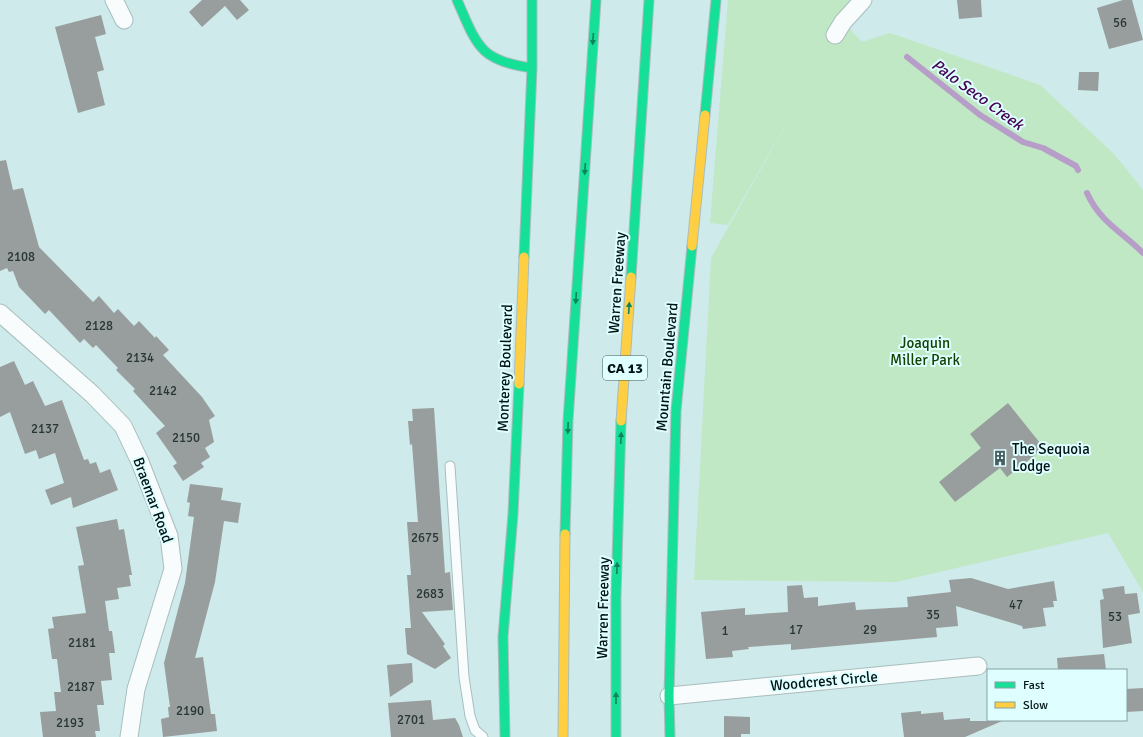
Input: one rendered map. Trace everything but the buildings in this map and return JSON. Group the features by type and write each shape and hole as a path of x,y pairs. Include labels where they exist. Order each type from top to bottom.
{"main road":[{"path":"457,0 484,52 495,60 532,68"},
{"name":"Monterey Boulevard","path":"505,737 503,637 512,514 532,68 532,0"},
{"path":"563,737 563,596 568,421 596,0"},
{"name":"Warren Freeway","path":"616,737 616,597 622,423 649,0"},
{"name":"Mountain Boulevard","path":"670,737 669,696 676,411 716,0"}],"street":[{"path":"114,0 124,20"},
{"path":"835,35 843,22 863,0"},
{"name":"Braemar Road","path":"0,313 92,394 123,426 140,462 169,536 173,569 136,689 129,737"},
{"name":"Woodcrest Circle","path":"669,696 978,666"}],"lane":[{"path":"450,466 464,677 470,716 476,730 483,737"}],"green space":[{"name":"Joaquin Miller Park","path":"728,0 864,0 843,22 862,42 890,33 1040,85 1114,154 1143,190 1143,592 1108,533 896,582 694,580 711,258 797,105 728,225 710,223"}],"waterway":[{"name":"Palo Seco Creek","path":"907,57 980,115 1023,142 1043,148 1076,166 1078,170"},
{"name":"Palo Seco Creek","path":"1087,193 1098,212 1143,253"}],"traffic: fast":[{"path":"457,0 470,29 482,48 490,55 501,61 532,68"},
{"path":"524,257 532,68 532,0"},
{"path":"565,534 568,421 596,0"},
{"path":"631,277 649,0"},
{"path":"705,115 716,0"},
{"path":"670,737 669,696 676,411 692,246"},
{"path":"505,737 503,637 513,514 519,384"},
{"path":"616,737 616,597 621,421"}],"traffic: slow":[{"path":"692,246 705,115"},
{"path":"519,384 524,257"},
{"path":"621,421 631,277"},
{"path":"563,737 565,534"}],"place":[{"name":"The Sequoia Lodge","path":"1000,458"}]}
